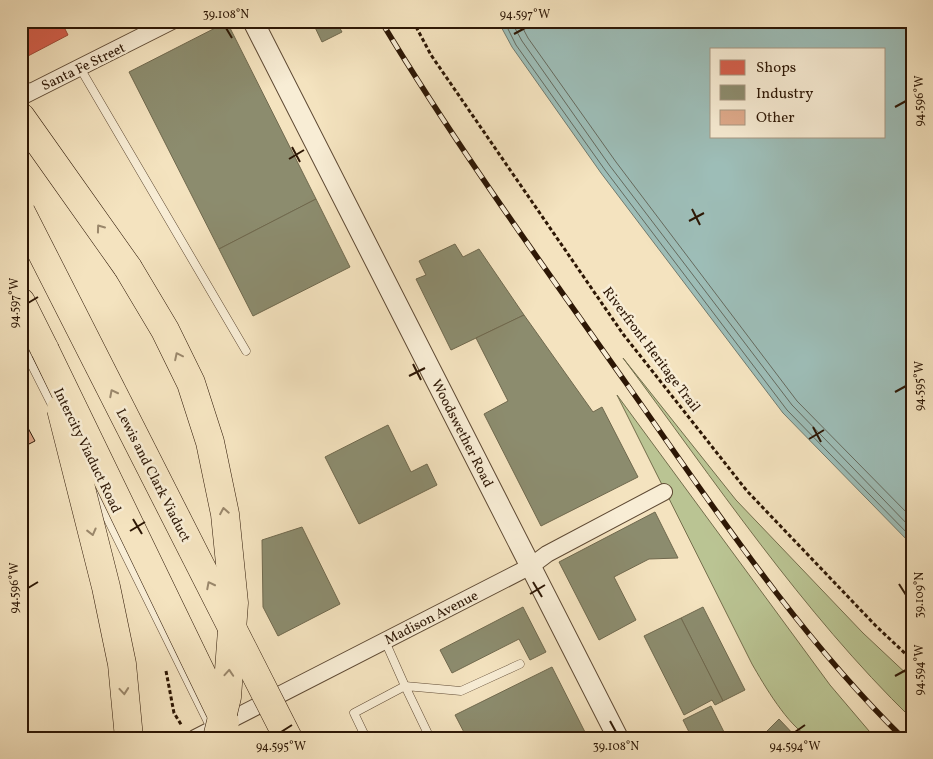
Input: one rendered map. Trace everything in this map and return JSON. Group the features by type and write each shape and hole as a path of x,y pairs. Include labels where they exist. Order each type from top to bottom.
{"highway":[{"path":"21,117 128,268 161,323 191,383 207,434 225,514 234,603 227,697 221,735"},
{"name":"Lewis and Clark Viaduct","path":"21,212 288,738"},
{"path":"21,302 106,587 122,664 128,738"},
{"path":"33,347 221,735"}],"street":[{"name":"Santa Fe Street","path":"25,89 80,68 172,21"},
{"name":"Woodswether Road","path":"253,21 618,738"},
{"name":"Madison Avenue","path":"195,738 221,735 385,640 531,566 548,554 664,492"}],"lane":[{"path":"80,68 246,351"},
{"path":"385,640 430,738"},
{"path":"366,738 354,713 406,686 462,691 520,664"}],"path":[{"name":"Riverfront Heritage Trail","path":"413,21 431,55 623,334 747,491 875,625 912,660"}],"green space":[{"path":"623,358 736,500 863,633 912,679 912,719 871,678 796,590"},
{"path":"617,395 830,685 875,738 830,739 809,737 801,732 785,715 752,664"}],"water":[{"path":"498,21 912,21 912,545 783,413 601,173 512,47"}],"building: Shops":[{"path":"21,21 61,21 68,35 28,56 21,46"}],"building: Industry":[{"path":"312,21 336,21 342,32 322,42"},
{"path":"227,22 316,199 219,249 129,72"},
{"path":"316,199 350,267 253,316 219,249"},
{"path":"455,244 463,257 479,249 524,315 451,350 416,279 426,275 419,261"},
{"path":"524,315 593,412 602,407 638,477 541,526 484,414 508,401 476,338"},
{"path":"388,425 411,472 427,464 437,485 359,524 325,457"},
{"path":"655,512 678,558 649,559 614,577 636,620 599,640 559,562"},
{"path":"302,527 340,604 278,636 263,607 262,540"},
{"path":"523,607 546,652 530,660 519,639 452,673 440,650"},
{"path":"703,607 745,690 723,701 681,618"},
{"path":"681,618 723,701 715,705 712,700 684,715 644,636"},
{"path":"552,667 588,738 467,738 455,715"},
{"path":"711,706 727,738 692,738 683,720"},
{"path":"779,719 797,738 760,738"}],"building: Other":[{"path":"21,415 35,441 21,448"}],"railway":[{"path":"381,21 501,205 723,521 791,612 826,655 903,738"}]}
